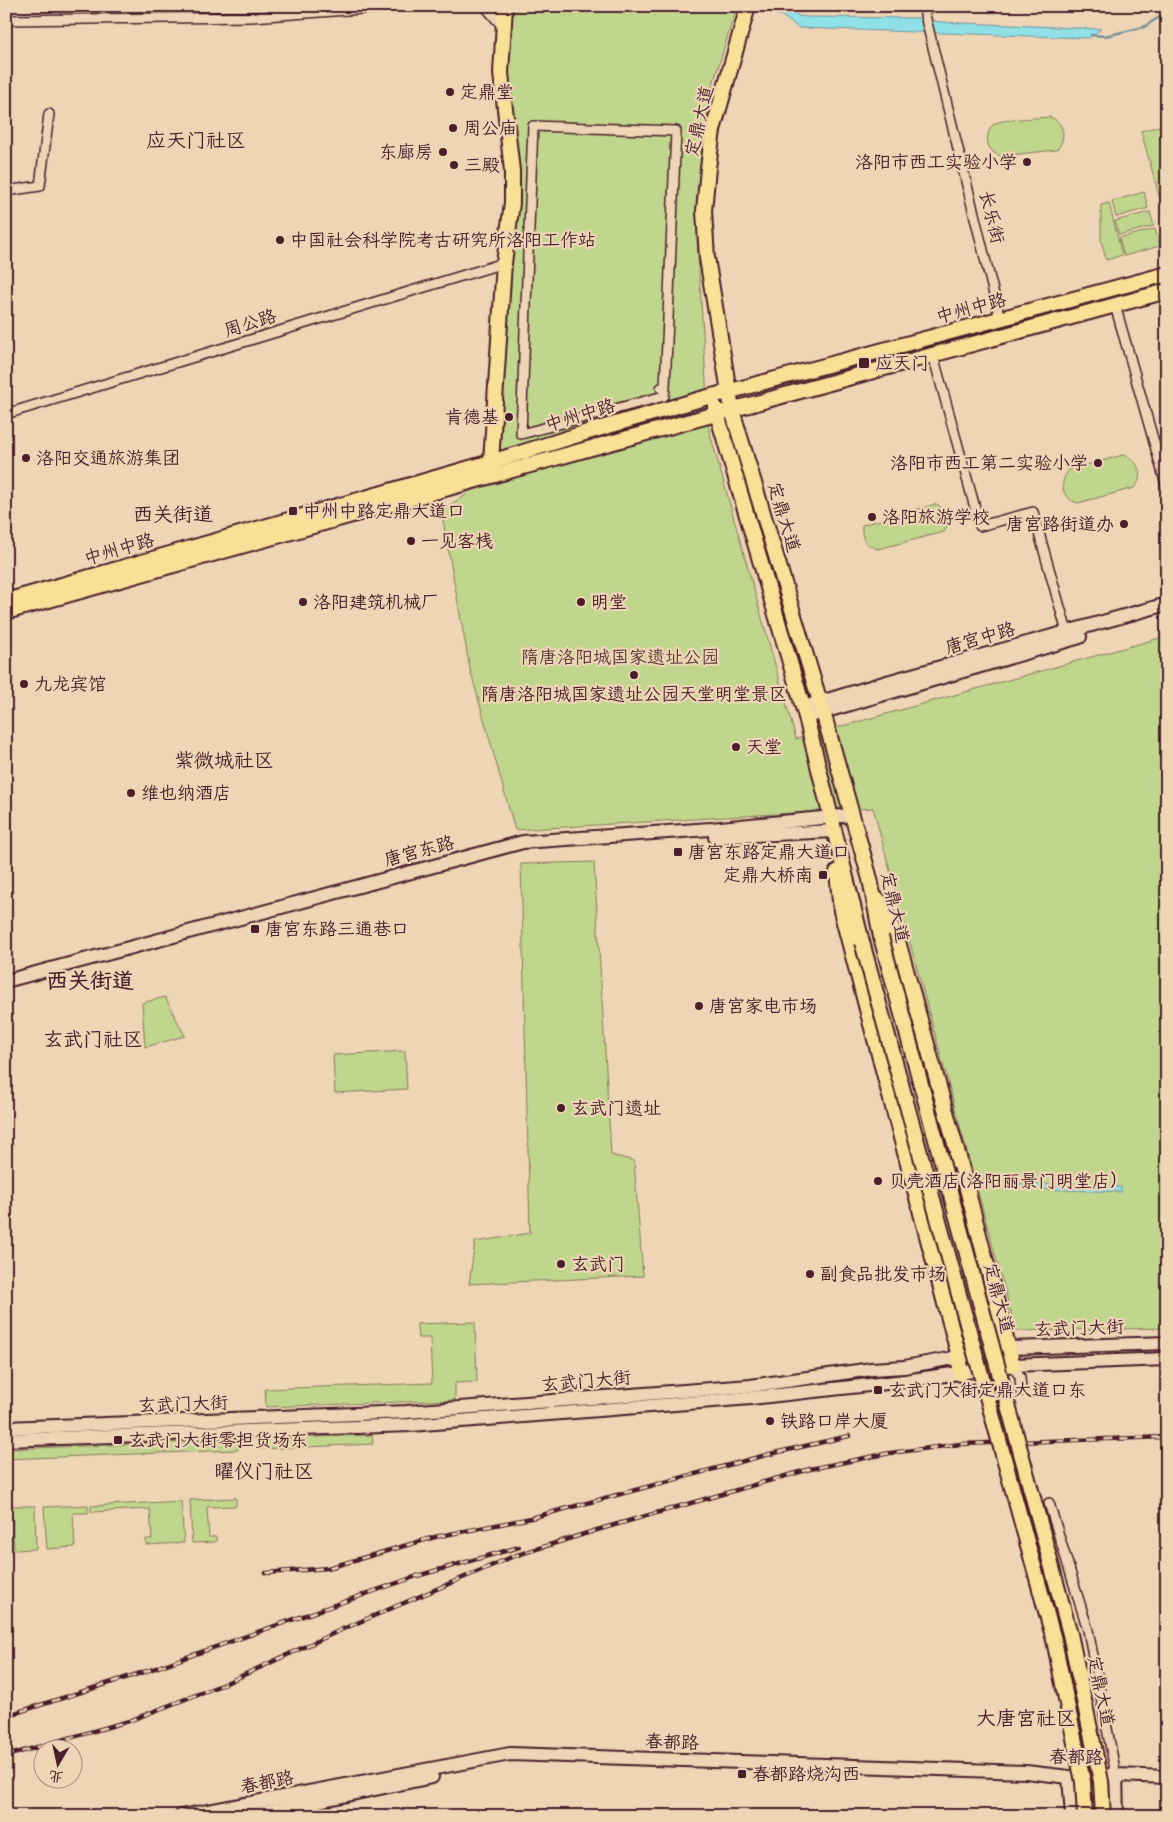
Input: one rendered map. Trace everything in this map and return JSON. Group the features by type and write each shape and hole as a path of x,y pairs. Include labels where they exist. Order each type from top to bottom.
{"main road":[{"path":"493,468 504,263 512,203 512,170 501,73 505,6"},
{"name":"定鼎大道","path":"748,7 713,130 704,211 707,258 732,410 822,707 887,933 1070,1634 1101,1781 1103,1816"},
{"name":"中州中路","path":"6,612 493,468 581,434 712,396 1167,274"},
{"name":"中州中路","path":"6,601 493,468 732,410 1167,291"},
{"name":"定鼎大道","path":"712,396 805,712 832,824 856,945 1054,1640 1083,1782 1085,1816"},
{"name":"唐宫中路","path":"805,712 1067,632 1167,604"},
{"name":"唐宫中路","path":"822,707 1167,612"},
{"name":"唐宫东路","path":"6,989 524,849 712,837 832,824 852,815"},
{"name":"唐宫东路","path":"6,981 523,842 711,829 832,824"},
{"path":"887,933 898,938 959,1158 1013,1365"},
{"path":"856,945 910,1173 959,1358 960,1374"},
{"path":"910,1173 959,1158"},
{"name":"玄武门大街","path":"6,1428 406,1412 750,1386 872,1369 904,1367 1009,1348 1167,1343"},
{"name":"玄武门大街","path":"6,1440 410,1425 751,1398 960,1374 1013,1365 1167,1359"},
{"name":"春都路","path":"181,1816 510,1754 1026,1772 1070,1779"},
{"name":"春都路","path":"248,1816 511,1760 1026,1778 1116,1779 1167,1777"},
{"path":"1070,1779 1072,1816"},
{"path":"1116,1779 1118,1816"},
{"name":"春都路","path":"1116,1779 1167,1784"}],"street":[{"path":"6,20 252,17 402,6"},
{"path":"485,6 504,28"},
{"name":"长乐街","path":"924,11 1000,319"},
{"path":"6,191 40,186 49,114"},
{"path":"533,126 676,131 663,388 664,396 521,434 533,126"},
{"name":"周公路","path":"6,414 504,263"},
{"path":"1115,305 1167,488"},
{"path":"933,354 980,526 1033,512 1067,632"},
{"path":"1013,1365 1020,1377 1021,1392"},
{"path":"1049,1503 1088,1630 1116,1779"}],"green space":[{"name":"隋唐洛阳城国家遗址公园","path":"511,6 737,6 710,94 699,179 697,238 709,430 796,739 1167,636 1167,1328 1016,1331 873,808 515,830 470,669 441,510 466,495 497,433 518,185 517,149 512,99 507,74"},
{"path":"1050,117 1059,123 1063,132 1062,141 1056,150 1001,156 993,152 989,146 987,138 996,123"},
{"path":"1167,124 1167,212 1164,213 1141,131"},
{"path":"1144,192 1148,208 1116,217 1112,201"},
{"path":"1109,203 1122,255 1106,260 1101,240 1101,205"},
{"path":"1150,212 1154,226 1119,235 1115,221"},
{"path":"1155,229 1160,246 1124,256 1119,238"},
{"path":"1123,455 1133,460 1139,469 1139,479 1134,488 1078,503 1068,498 1065,494 1063,485 1069,470"},
{"path":"936,504 943,509 947,516 944,532 878,549 870,546 863,538 862,525"},
{"path":"594,862 611,1155 634,1161 643,1276 469,1284 475,1242 530,1233 521,864"},
{"path":"165,997 185,1036 145,1047 142,1003"},
{"path":"405,1051 407,1089 335,1093 333,1055"},
{"path":"475,1322 477,1382 455,1383 455,1400 266,1407 265,1389 432,1383 430,1338 418,1338 417,1324"},
{"path":"372,1435 373,1444 259,1449 259,1439"},
{"path":"238,1440 238,1450 6,1459 6,1450 9,1449"},
{"path":"236,1498 236,1506 207,1507 209,1537 216,1537 216,1542 192,1543 190,1500"},
{"path":"181,1501 184,1543 146,1545 146,1539 152,1539 150,1509 91,1512 91,1506"},
{"path":"88,1505 88,1513 73,1513 75,1547 47,1549 44,1507"},
{"path":"6,1506 35,1506 36,1549 14,1550 12,1517 6,1517"}],"water":[{"path":"750,6 788,6 798,16 807,17 919,18 940,22 1101,29 1089,38 799,28 782,16"},
{"path":"1008,1183 1121,1187 1121,1192 1008,1188"}],"waterway":[{"path":"1091,35 1105,36 1144,27 1167,12"}],"railway":[{"path":"266,1573 328,1568 435,1537 531,1518 770,1454 849,1436"},
{"path":"6,1756 129,1721 224,1684 343,1629 514,1556 597,1530 810,1469 890,1453 961,1444 1167,1437"},
{"path":"6,1716 147,1671 417,1576 519,1547"}],"place":[{"name":"定鼎堂","path":"450,92"},
{"name":"周公庙","path":"453,128"},
{"name":"东廊房","path":"443,152"},
{"name":"洛阳市西工实验小学","path":"1027,162"},
{"name":"三殿","path":"454,165"},
{"name":"中国社会科学院考古研究所洛阳工作站","path":"280,240"},
{"name":"应天门","path":"864,363"},
{"name":"肯德基","path":"509,417"},
{"name":"洛阳交通旅游集团","path":"26,458"},
{"name":"洛阳市西工第二实验小学","path":"1098,463"},
{"name":"中州中路定鼎大道口","path":"293,511"},
{"name":"洛阳旅游学校","path":"872,517"},
{"name":"唐宫路街道办","path":"1124,524"},
{"name":"一见客栈","path":"411,541"},
{"name":"洛阳建筑机械厂","path":"303,602"},
{"name":"明堂","path":"581,602"},
{"name":"隋唐洛阳城国家遗址公园天堂明堂景区","path":"634,675"},
{"name":"九龙宾馆","path":"24,684"},
{"name":"天堂","path":"736,747"},
{"name":"维也纳酒店","path":"131,793"},
{"name":"唐宫东路定鼎大道口","path":"678,852"},
{"name":"定鼎大桥南","path":"823,875"},
{"name":"唐宫东路三通巷口","path":"255,929"},
{"name":"唐宫家电市场","path":"699,1006"},
{"name":"玄武门遗址","path":"561,1108"},
{"name":"贝壳酒店(洛阳丽景门明堂店)","path":"878,1181"},
{"name":"玄武门","path":"561,1264"},
{"name":"副食品批发市场","path":"810,1274"},
{"name":"玄武门大街定鼎大道口东","path":"878,1390"},
{"name":"铁路口岸大厦","path":"770,1421"},
{"name":"玄武门大街零担货场东","path":"118,1440"},
{"name":"春都路烧沟西","path":"742,1774"}],"district":[{"name":"应天门社区","path":"196,140"},
{"name":"西关街道","path":"173,514"},
{"name":"紫微城社区","path":"224,760"},
{"name":"西关街道","path":"90,980"},
{"name":"玄武门社区","path":"93,1039"},
{"name":"曜仪门社区","path":"264,1471"},
{"name":"大唐宫社区","path":"1026,1718"}]}
